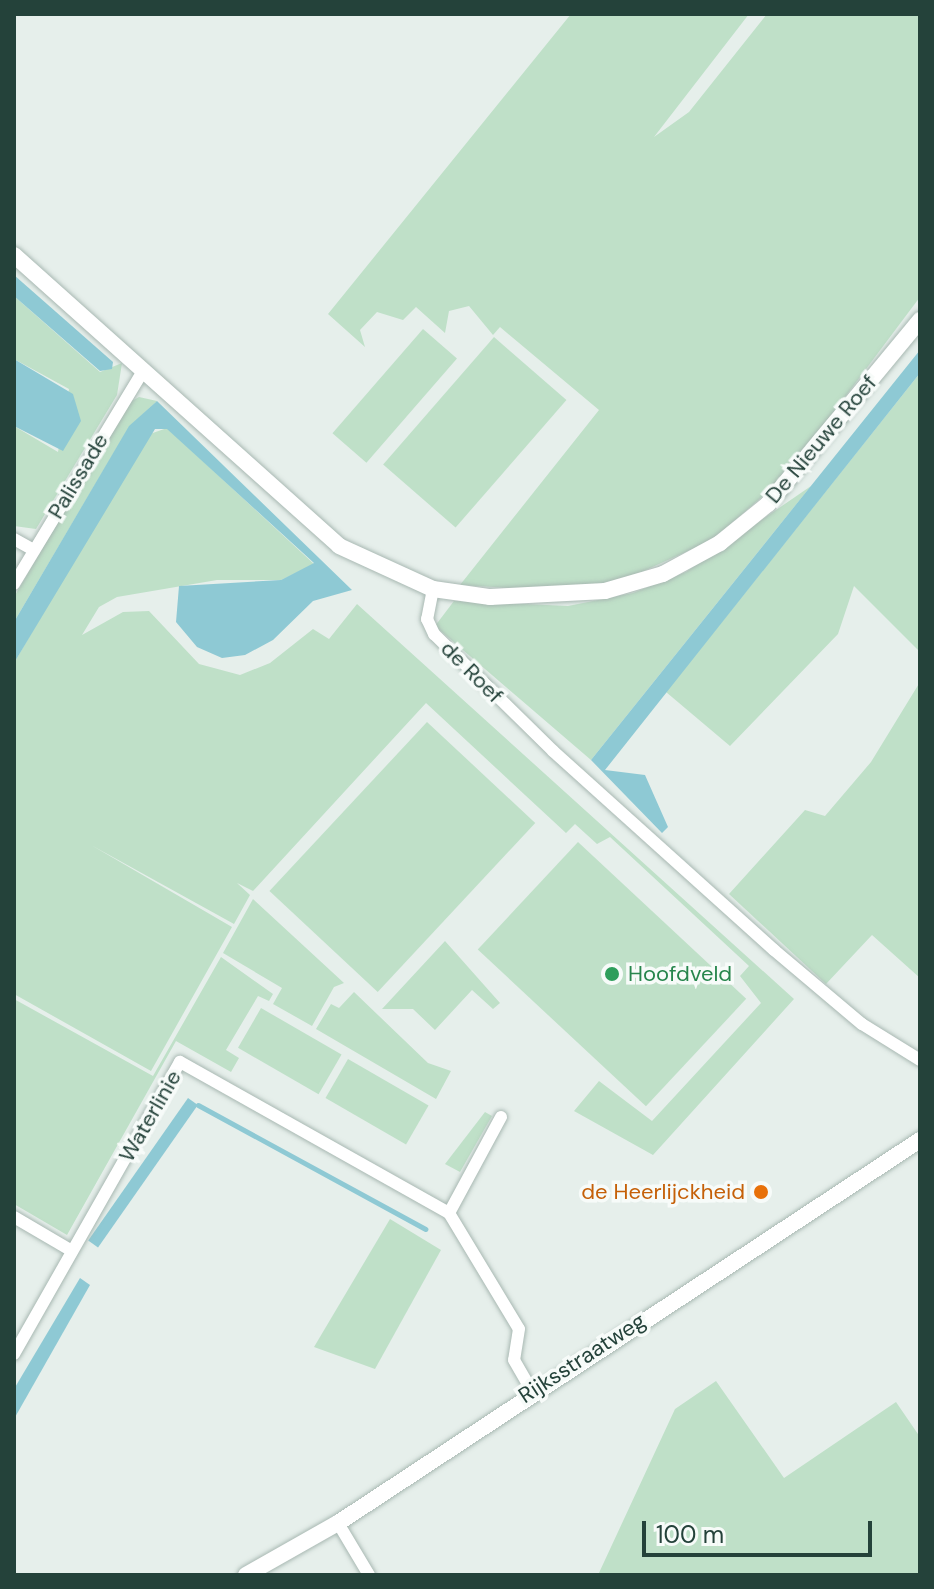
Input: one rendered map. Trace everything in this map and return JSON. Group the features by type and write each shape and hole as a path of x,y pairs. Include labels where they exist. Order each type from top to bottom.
{"street":[{"path":"14,255 339,546 433,589"},
{"name":"De Nieuwe Roef","path":"433,589 552,599 605,591 663,574 720,543 768,504 920,320"},
{"name":"Palissade","path":"14,584 144,369"},
{"path":"14,539 34,550"},
{"name":"de Roef","path":"433,589 427,619 434,634 509,708 774,950 862,1024 920,1060"},
{"name":"Waterlinie","path":"14,1354 180,1062 449,1213 519,1329 514,1360 532,1391"},
{"path":"449,1213 501,1117"},
{"name":"Rijksstraatweg","path":"246,1575 338,1523 532,1391 920,1140"},
{"path":"14,1217 72,1251"},
{"path":"338,1523 369,1575"}],"green space":[{"path":"571,14 749,14 654,137 689,112 767,14 920,14 920,297 785,477 712,540 626,579 561,591 460,585 599,410 500,327 493,335 469,306 449,311 445,333 416,307 403,320 377,312 360,330 365,347 328,314"},
{"path":"14,296 100,372 122,363 117,395 36,529 14,526 14,426 58,452 69,389 14,359"},
{"path":"423,329 457,359 366,463 332,433"},
{"path":"494,337 566,400 456,528 383,465"},
{"path":"920,373 920,652 854,586 838,634 730,746 666,692"},
{"path":"139,397 157,401 129,427 14,622 14,597 128,403"},
{"path":"167,428 314,564 281,580 217,580 117,597 99,607 82,635 123,612 149,611 199,664 240,675 270,663 313,629 329,639 357,604 794,999 653,1155 574,1111 599,1081 652,1121 761,1003 740,976 749,966 610,837 597,844 575,824 566,833 426,703 253,891 237,883 250,895 234,924 91,845 232,927 151,1071 14,994 14,663 147,435"},
{"path":"811,486 591,760 435,626 454,601 568,606 633,593 686,572"},
{"path":"920,682 920,978 872,935 826,984 729,894 805,810 825,816 871,762"},
{"path":"427,722 535,823 378,992 269,891"},
{"name":"Hoofdveld","path":"578,842 746,999 646,1106 478,950"},
{"path":"253,899 344,983 334,987 312,1026 273,1004 282,988 223,953"},
{"path":"445,941 500,1003 493,1009 472,990 435,1030 413,1009 382,1009"},
{"path":"221,957 273,994 269,1001 258,996 226,1050 239,1058 231,1072 176,1041 67,1235 14,1204 14,999 153,1076"},
{"path":"354,992 428,1063 451,1071 436,1099 316,1029 331,1004 339,1008"},
{"path":"261,1008 342,1054 319,1094 238,1048"},
{"path":"348,1059 429,1106 406,1144 326,1098"},
{"path":"485,1112 492,1116 460,1172 445,1164"},
{"path":"390,1219 441,1250 375,1369 314,1347"},
{"path":"716,1381 784,1478 896,1402 920,1437 920,1575 598,1575 675,1409"}],"water":[{"path":"14,275 113,362 112,369 100,371 14,296"},
{"path":"920,350 920,373 605,770 645,775 668,827 662,833 591,760"},
{"path":"14,359 73,394 81,421 63,451 14,426"},
{"path":"157,401 352,590 313,601 273,640 245,655 222,658 197,647 176,622 179,586 281,580 314,563 167,429 155,429 14,663 14,622 129,426"},
{"path":"188,1098 198,1105 98,1247 88,1241"},
{"path":"80,1278 90,1285 14,1419 14,1389"}],"waterway":[{"path":"198,1105 425,1229"}],"place":[{"name":"Hoofdveld","path":"612,974"},
{"name":"de Heerlijckheid","path":"761,1192"}]}
